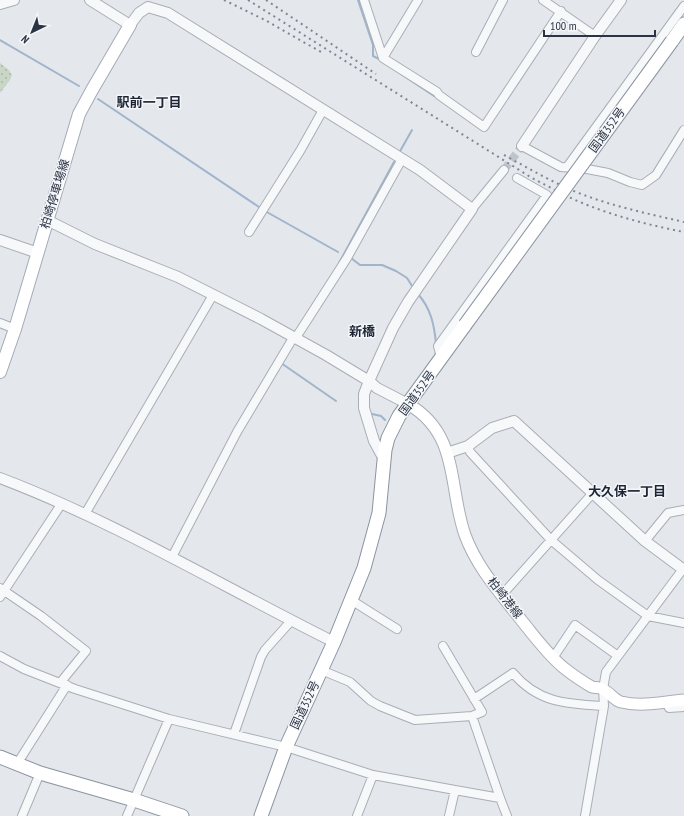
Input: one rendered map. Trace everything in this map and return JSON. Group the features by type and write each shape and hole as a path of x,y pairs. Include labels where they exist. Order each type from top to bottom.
{"highway":[{"name":"国道352号","path":"261,816 286,747 334,642 364,568 379,513 384,456 388,438 392,429 441,358 684,24"},
{"path":"0,757 40,773 134,800 182,816"}],"main road":[{"name":"柏崎停車場線","path":"0,372 15,329 79,114 130,25"},
{"name":"柏崎港線","path":"408,404 418,410 434,426 444,442 461,522 478,562 502,595 553,658 574,675 593,687 603,689 619,702 641,704 684,700"}],"street":[{"path":"0,4 14,0"},
{"path":"90,0 130,25 138,13 148,7 168,13 420,170 472,209"},
{"path":"364,0 383,58 437,92 484,127 561,11"},
{"path":"383,58 418,0"},
{"path":"476,52 503,0"},
{"path":"543,0 561,11 595,36"},
{"path":"621,0 595,36 522,146 561,167 587,169 608,173 642,185 656,175 684,130"},
{"path":"567,167 684,6"},
{"path":"249,232 300,151 323,110"},
{"path":"172,557 237,432 294,338 347,258 402,159"},
{"path":"384,456 381,454 374,441 364,408 364,394 369,381 393,328 408,302 472,209 504,170"},
{"path":"441,358 438,346 548,195 517,178"},
{"path":"47,220 95,244 178,277 261,319 369,381 376,388 408,404"},
{"path":"0,240 38,253"},
{"path":"85,514 213,295"},
{"path":"0,323 15,329"},
{"path":"447,453 468,446 492,428 514,421 644,541 684,569 606,672 603,689 604,706 585,816"},
{"path":"468,446 470,452 551,540 598,580 648,616 684,623"},
{"path":"0,478 85,514 172,557 291,621 334,642"},
{"path":"502,595 592,494"},
{"path":"17,764 63,684 86,651 40,616 1,592 62,503"},
{"path":"644,541 668,513 684,510 684,504"},
{"path":"351,600 397,629"},
{"path":"234,734 261,657 265,650 291,621"},
{"path":"553,658 575,625 618,656"},
{"path":"321,670 350,682 371,701 380,706 415,720 472,716 482,712 443,646"},
{"path":"0,656 24,669 63,684 169,719 286,747 373,775 500,798"},
{"path":"474,699 513,673 521,683 536,694 575,704 604,706"},
{"path":"667,702 669,708 684,707"},
{"path":"472,716 507,816"},
{"path":"127,816 169,719"},
{"path":"22,816 40,773"},
{"path":"357,816 373,775"},
{"path":"449,816 455,790"}],"green space":[{"path":"0,63 9,70 12,75 0,93"}],"waterway":[{"path":"358,0 373,45 373,56 381,60"},
{"path":"0,40 79,86"},
{"path":"401,74 434,96"},
{"path":"98,99 262,209"},
{"path":"399,153 412,130"},
{"path":"339,263 394,162"},
{"path":"265,211 338,252"},
{"path":"351,258 360,265 382,265 396,271 407,278 414,289"},
{"path":"418,294 429,311 436,343"},
{"path":"281,363 336,401"},
{"path":"372,414 381,416 385,420"}],"tunnel":[{"path":"504,170 522,146"}],"railway":[{"path":"224,0 265,20 321,52"},
{"path":"248,0 532,178 574,199 605,212 684,232"},
{"path":"266,0 376,74"},
{"path":"504,155 583,195 626,208 684,222"}],"district":[{"name":"駅前一丁目","path":"149,102"},
{"name":"新橋","path":"362,331"},
{"name":"大久保一丁目","path":"627,491"}]}
